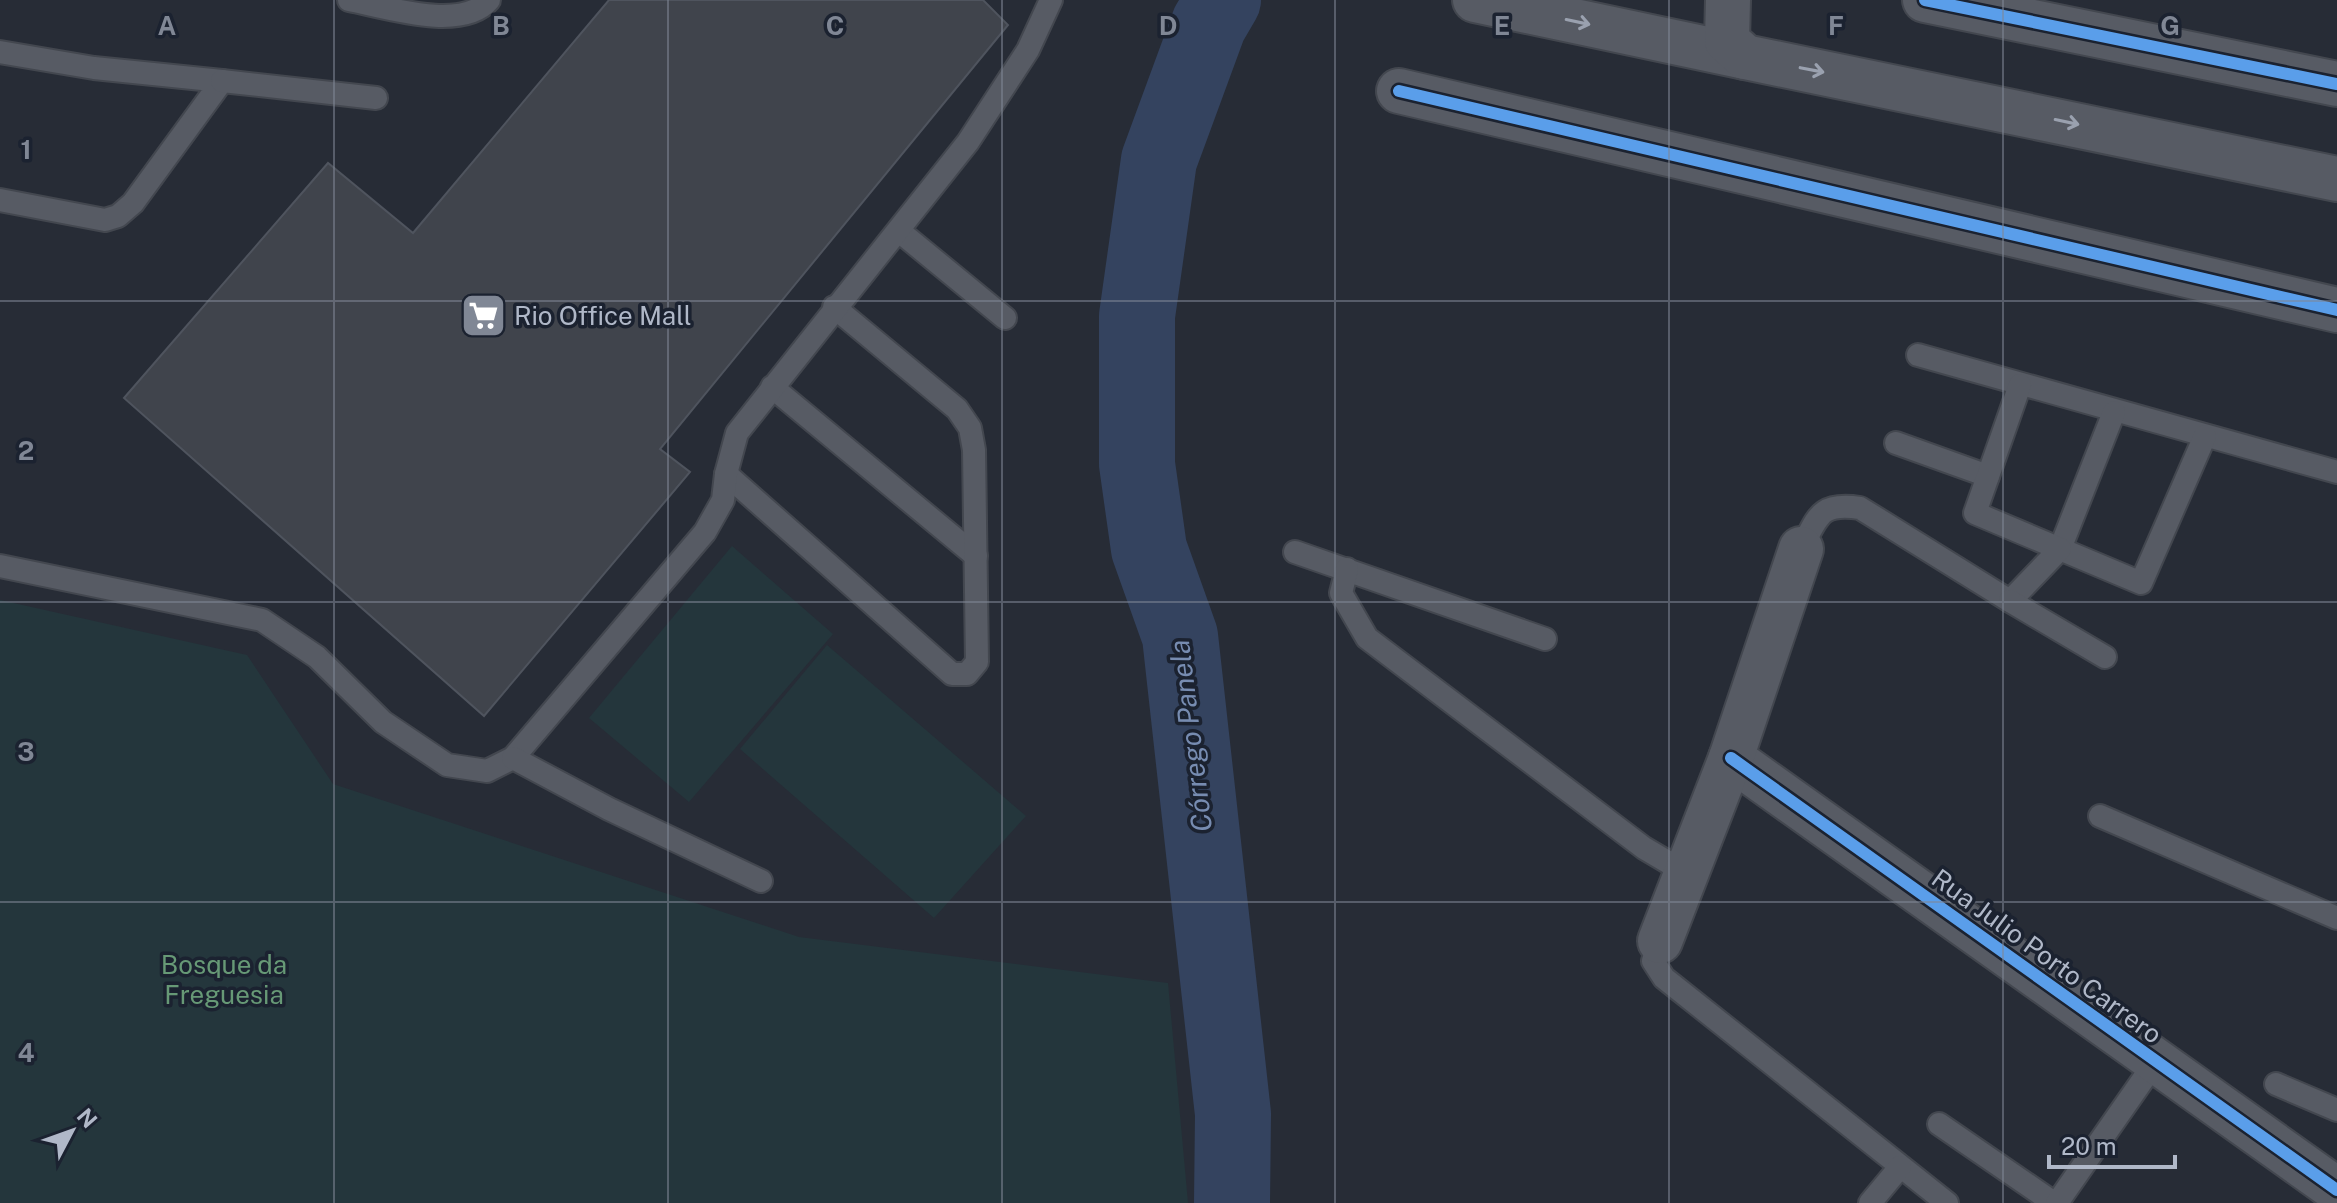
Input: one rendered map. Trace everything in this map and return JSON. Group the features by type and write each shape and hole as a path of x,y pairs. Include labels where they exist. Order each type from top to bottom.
{"street":[{"path":"1475,0 2337,179"},
{"path":"1728,0 1727,41 1745,57"},
{"path":"1925,0 2337,84"},
{"path":"1399,91 2337,310"},
{"path":"1660,941 1731,758 1801,549"},
{"name":"Rua Julio Porto Carrero","path":"1731,758 2337,1190"}],"lane":[{"path":"349,0 452,17 484,6 489,0"},
{"path":"0,566 262,620 317,657 383,722 447,765 487,771 513,758 705,532 723,500 737,433 977,129 1028,50 1051,0"},
{"path":"0,52 94,68 376,98"},
{"path":"0,200 105,220 118,216 133,203 222,81"},
{"path":"899,231 1005,318"},
{"path":"726,474 952,674 967,674 977,662 974,450 970,428 957,409 834,307"},
{"path":"1918,355 2337,472"},
{"path":"2020,385 1975,513 2141,583 2205,436"},
{"path":"772,387 976,556"},
{"path":"2010,601 2060,549 2114,412"},
{"path":"1896,443 1988,476"},
{"path":"1801,549 1821,512 1838,505 1860,508 2105,657"},
{"path":"1295,552 1545,639"},
{"path":"1347,569 1341,593 1367,638 1644,848 1688,874"},
{"path":"513,758 609,809 761,881"},
{"path":"2100,816 2337,918"},
{"path":"1660,941 1653,961 1664,978 1947,1203"},
{"path":"1939,1124 2056,1203 2156,1061"},
{"path":"2276,1084 2337,1110"},
{"path":"1870,1203 1900,1167"}],"green space":[{"path":"732,546 833,634 689,802 589,718"},
{"name":"Bosque da Freguesia","path":"0,600 247,655 333,784 799,937 1168,983 1188,1203 0,1203"},
{"path":"827,645 1026,816 934,918 740,749"}],"building":[{"name":"Rio Office Mall","path":"609,0 983,0 1008,25 660,449 690,472 484,716 124,398 328,163 413,233"}],"waterway":[{"name":"Córrego Panela","path":"1223,0 1209,24 1159,160 1137,316 1137,464 1149,549 1180,636 1233,1114 1232,1203"}],"cycle path":[{"path":"1925,0 2337,84"},
{"path":"1399,91 2337,310"},
{"path":"1731,758 2337,1190"}],"place":[{"name":"Rio Office Mall","path":"483,315"}]}
